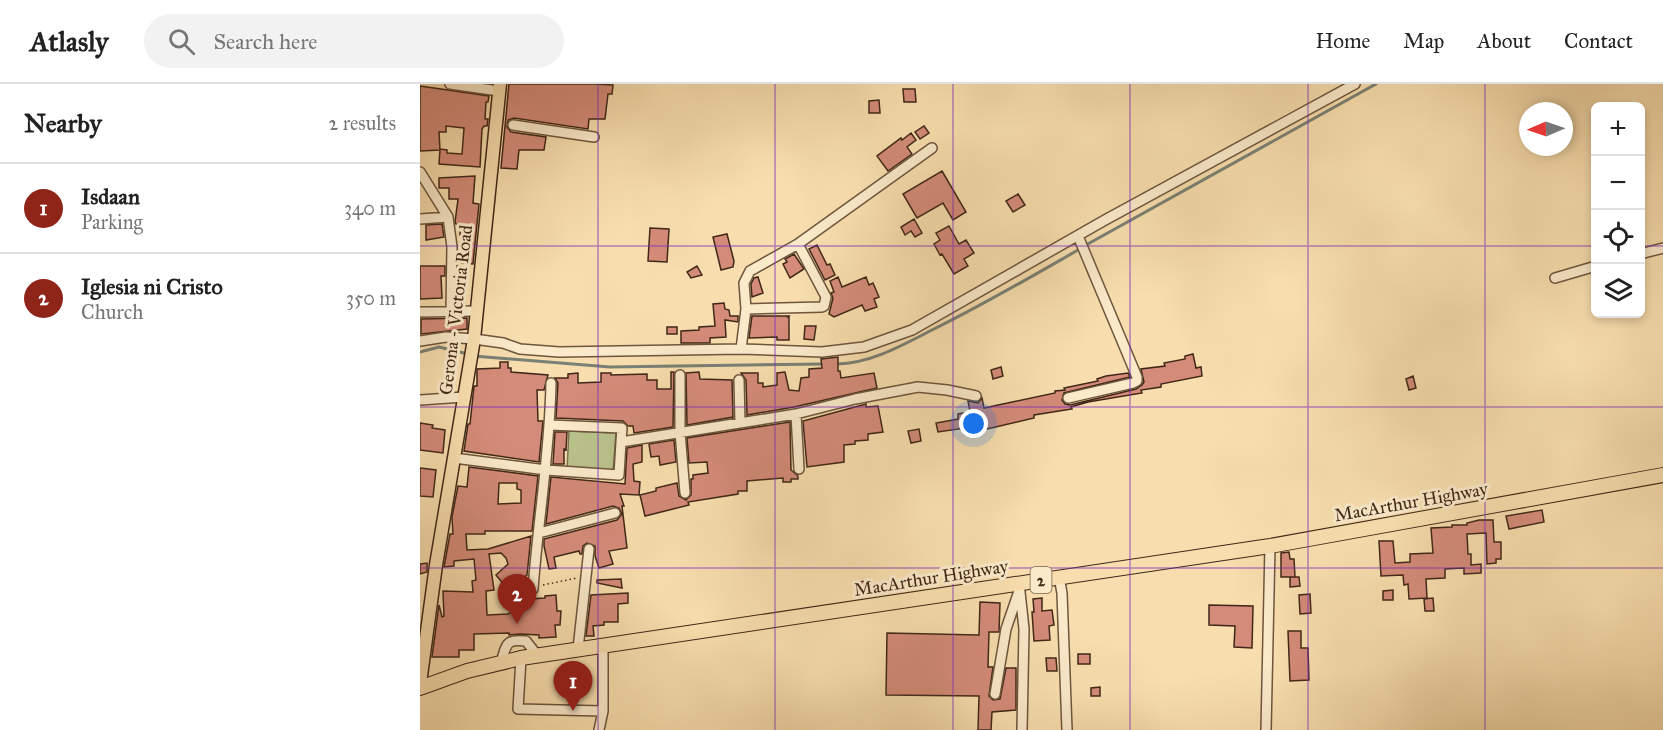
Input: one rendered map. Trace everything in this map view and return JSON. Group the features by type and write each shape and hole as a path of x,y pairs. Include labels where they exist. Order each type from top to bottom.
{"highway":[{"name":"MacArthur Highway","path":"420,688 501,662 537,655 1020,586 1059,577 1270,546 1663,475"}],"main road":[{"name":"Gerona - Victoria Road","path":"420,683 436,565 473,342 505,124 500,87"}],"street":[{"path":"450,84 500,87"},
{"path":"420,341 446,337 502,344 520,349 559,352 741,349 822,352 864,347 912,330 1355,84"},
{"path":"505,124 594,137"},
{"path":"741,349 746,309 744,284 750,271 798,244 932,148"},
{"path":"420,172 448,218 452,247 451,311"},
{"path":"420,219 448,218"},
{"path":"1068,398 1137,381 1078,236"},
{"path":"746,309 822,308 824,306 826,297 798,244"},
{"path":"1645,253 1663,248"},
{"path":"1555,278 1591,267"},
{"path":"420,312 476,311"},
{"path":"680,375 680,432 685,493"},
{"path":"739,380 740,423"},
{"path":"533,588 550,425 551,383"},
{"path":"621,442 796,414 855,399 918,387 976,396"},
{"path":"420,400 464,397"},
{"path":"796,414 799,469"},
{"path":"454,458 546,470 619,476 622,428 550,425"},
{"path":"539,533 615,513"},
{"path":"1266,730 1270,546"},
{"path":"578,649 589,549"},
{"path":"1059,577 1062,593 1067,730"},
{"path":"995,694 1006,629 1020,586"},
{"path":"1020,586 1024,629 1022,730"},
{"path":"501,662 506,645 510,641 526,640 537,655"},
{"path":"599,730 603,711 603,645"},
{"path":"521,658 518,709 603,711"}],"path":[{"path":"533,588 586,576"}],"green space":[{"path":"569,431 616,433 613,471 567,469"}],"building":[{"path":"509,84 613,85 612,94 608,94 605,119 589,119 588,129 514,118 508,120 507,127 511,132 546,137 544,150 519,150 517,169 501,168"},
{"path":"420,86 489,96 486,102 487,126 482,129 480,167 439,164 440,150 420,151","holes":["446,126 464,128 462,154 447,153 447,150 440,149 439,132 446,132"]},
{"path":"903,89 915,89 916,102 904,102"},
{"path":"879,100 880,113 869,113 869,101"},
{"path":"924,126 929,133 920,139 915,132"},
{"path":"911,133 916,140 907,147 912,154 888,171 877,156"},
{"path":"942,171 966,212 953,220 943,203 917,218 903,194"},
{"path":"475,176 473,203 479,204 473,264 462,263 463,235 460,235 460,225 455,222 458,199 449,199 449,188 439,188 439,178"},
{"path":"1018,194 1025,205 1013,212 1006,201"},
{"path":"914,219 922,233 915,237 911,231 905,235 901,227"},
{"path":"442,224 444,237 426,240 426,225"},
{"path":"949,226 959,244 966,240 974,253 964,259 968,266 954,274 934,244 940,240 936,233"},
{"path":"650,228 669,229 667,262 648,261"},
{"path":"727,234 734,261 733,267 721,270 713,237"},
{"path":"817,245 835,275 825,280 809,249"},
{"path":"794,254 804,269 790,278 783,264 787,262 785,259"},
{"path":"420,266 445,266 445,276 441,276 442,298 420,299"},
{"path":"697,266 702,275 691,278 687,272"},
{"path":"758,277 763,293 752,297 751,284 754,278"},
{"path":"838,277 842,287 866,277 869,285 873,283 879,297 874,299 877,307 865,311 862,305 834,317 829,314 833,298 831,293 834,292 830,281"},
{"path":"724,303 730,316 738,316 738,322 725,320 726,337 710,338 710,343 681,343 681,331 715,326 713,304"},
{"path":"752,316 789,316 789,340 777,340 777,337 749,338"},
{"path":"467,318 467,329 421,334 421,319"},
{"path":"805,326 816,326 814,340 804,339"},
{"path":"667,327 677,327 677,334 667,334"},
{"path":"1193,354 1196,368 1201,367 1202,376 1161,384 1161,387 1141,390 1142,393 1088,402 1071,407 1072,409 1034,415 1034,418 987,429 973,431 972,427 938,432 936,423 958,419 958,414 970,412 968,401 978,403 982,398 984,408 1055,393 1055,391 1065,390 1064,388 1098,381 1097,379 1106,376 1128,373 1130,377 1064,393 1062,400 1065,404 1070,405 1136,389 1144,382 1141,369 1165,366 1164,363 1185,359 1185,356"},
{"path":"838,357 838,371 840,371 841,378 874,373 877,388 747,415 746,380 741,373 758,373 758,383 763,383 763,387 777,385 777,373 785,372 789,390 799,391 801,378 809,377 809,369 822,368 821,359"},
{"path":"500,362 508,362 511,372 548,375 544,390 537,390 538,421 543,421 539,462 464,451 468,424 470,424 474,386 477,386 477,369 500,368"},
{"path":"1001,367 1003,376 993,379 991,370"},
{"path":"671,372 674,372 673,427 634,433 633,426 628,426 623,421 556,418 558,383 555,378 568,378 568,374 578,373 578,383 601,382 601,373 647,374 647,380 657,380 657,389 671,389"},
{"path":"699,372 700,379 732,380 733,417 687,425 686,373"},
{"path":"1413,376 1416,388 1409,390 1406,379"},
{"path":"866,404 866,407 878,406 883,432 868,434 868,440 844,445 844,462 807,467 803,421"},
{"path":"790,422 791,470 798,476 798,479 791,479 791,482 783,482 783,478 747,481 747,491 688,502 689,505 645,516 640,495 677,483 679,496 686,500 691,495 693,475 708,473 707,462 689,463 687,438"},
{"path":"420,423 445,430 443,453 420,450"},
{"path":"919,429 921,441 911,443 908,431"},
{"path":"555,432 567,432 564,464 553,464"},
{"path":"674,440 676,462 660,465 659,456 651,457 649,444"},
{"path":"642,445 642,462 633,464 634,481 640,482 639,495 620,494 624,506 622,506 627,548 609,551 613,564 599,568 595,546 587,543 583,546 582,554 579,551 554,557 556,568 549,569 544,539 617,520 622,514 619,508 613,506 546,524 551,477 625,484 627,448"},
{"path":"469,467 538,476 532,531 485,531 485,534 466,534 467,550 488,549 531,536 527,575 509,591 496,575 508,564 506,558 501,553 489,554 494,590 486,591 487,615 508,614 511,612 510,602 556,595 557,611 561,611 560,625 555,625 556,637 539,638 539,635 509,635 509,633 474,634 474,650 459,650 459,657 432,657 439,605 442,617 444,616 443,591 473,592 472,581 476,580 474,559 454,561 454,566 444,567 450,534 453,534 452,517 458,486 467,487","holes":["499,483 517,483 517,489 521,490 521,503 498,504"]},
{"path":"420,468 436,470 433,497 420,496"},
{"path":"1542,510 1544,522 1509,529 1506,516"},
{"path":"1493,520 1494,542 1501,542 1501,559 1496,559 1496,563 1487,564 1486,533 1467,534 1471,565 1481,564 1481,573 1464,574 1464,568 1445,569 1445,578 1426,579 1427,598 1409,599 1408,584 1404,585 1403,575 1381,576 1379,541 1393,541 1395,563 1410,562 1410,554 1433,553 1431,528 1467,525 1467,523"},
{"path":"1289,552 1290,559 1294,559 1295,577 1281,577 1281,553"},
{"path":"427,563 427,572 420,574 420,564"},
{"path":"1290,577 1299,577 1300,586 1290,587"},
{"path":"621,579 622,588 597,583 597,580"},
{"path":"868,581 869,590 858,591 857,582"},
{"path":"1393,590 1393,600 1383,600 1383,591"},
{"path":"628,593 628,603 618,604 618,622 604,622 604,625 593,626 594,636 586,636 591,595"},
{"path":"1310,594 1311,613 1300,614 1299,595"},
{"path":"1042,598 1042,611 1052,610 1054,625 1049,626 1050,640 1034,641 1033,599"},
{"path":"1433,598 1434,611 1425,611 1424,599"},
{"path":"980,602 1000,603 999,632 989,632 988,667 993,667 989,696 993,700 1000,699 1006,668 1016,668 1016,710 992,712 991,730 978,730 979,696 886,695 887,633 979,635"},
{"path":"1209,605 1253,606 1252,648 1234,647 1235,626 1209,625"},
{"path":"1288,631 1301,631 1301,648 1308,648 1309,680 1290,681"},
{"path":"1078,654 1090,654 1090,664 1078,664"},
{"path":"1046,658 1056,658 1057,671 1047,671"},
{"path":"1100,687 1100,696 1091,696 1091,688"}],"waterway":[{"path":"1086,245 1376,84"},
{"path":"837,364 862,361 897,348 987,302 1078,250"},
{"path":"420,352 439,347 468,354"},
{"path":"474,356 610,367 824,364"}],"place":[{"name":"Iglesia ni Cristo","path":"517,624"},
{"name":"Isdaan","path":"573,711"}]}
